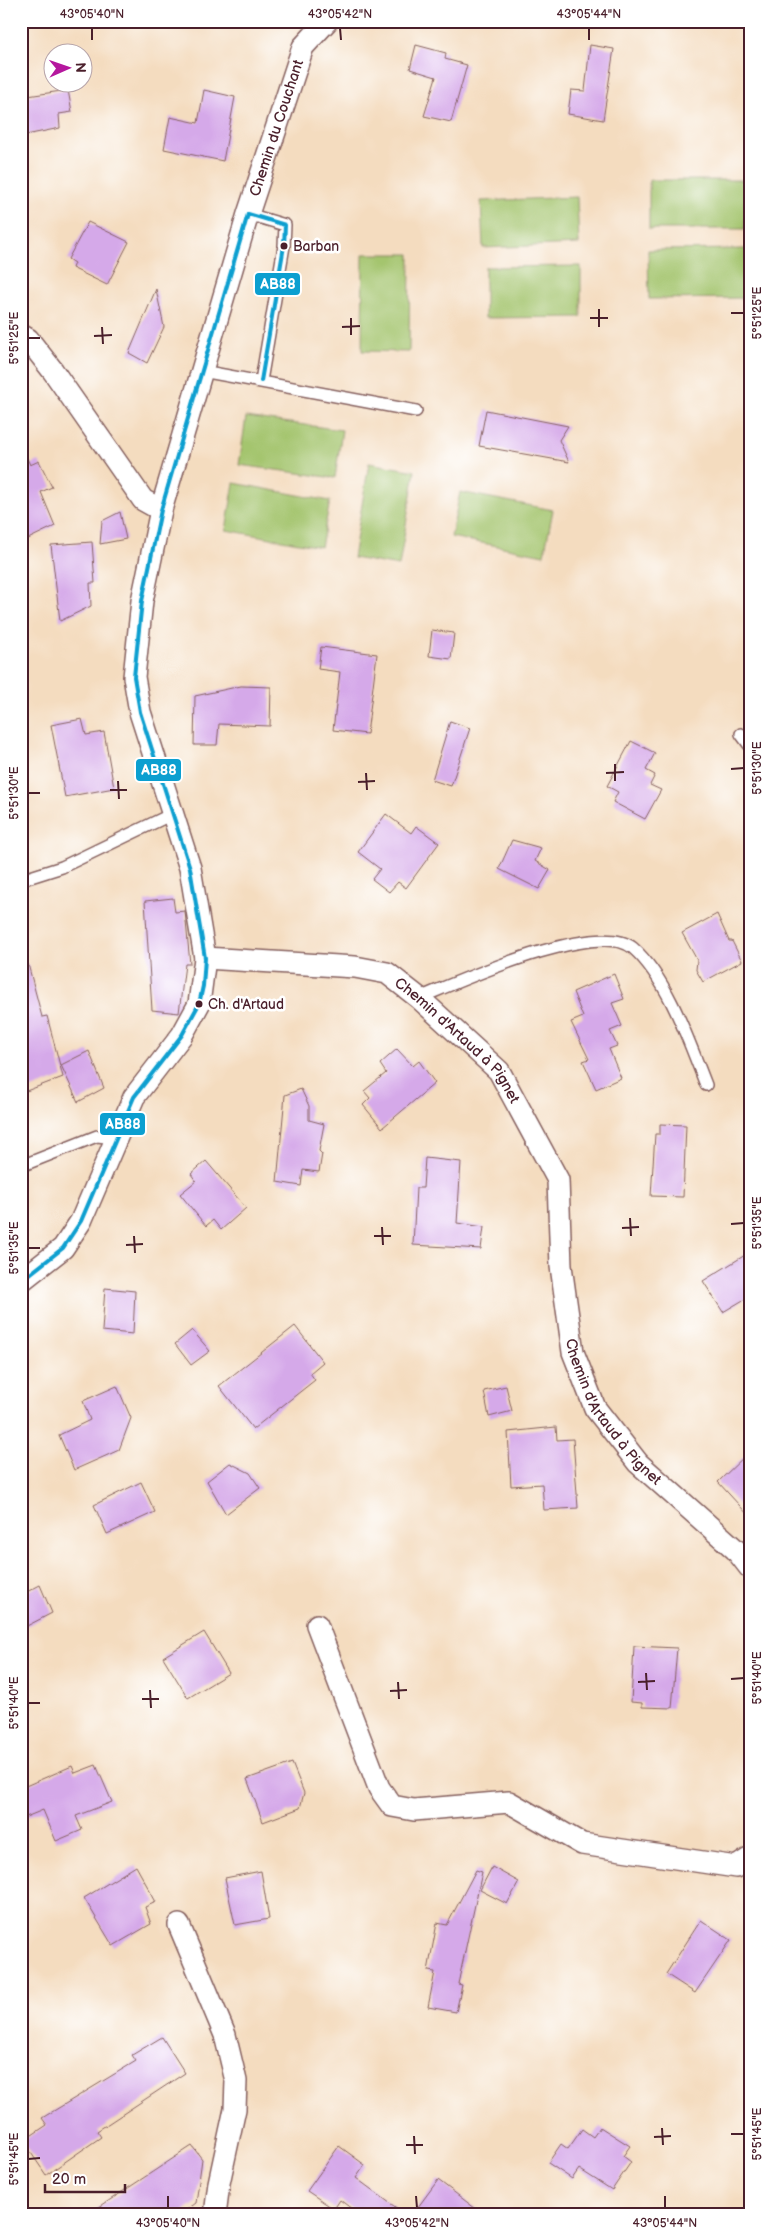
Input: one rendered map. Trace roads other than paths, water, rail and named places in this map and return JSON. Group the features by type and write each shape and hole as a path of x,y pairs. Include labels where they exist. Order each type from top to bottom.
{"street":[{"name":"Chemin du Couchant","path":"248,214 303,48 326,21"},
{"path":"21,1281 63,1248 81,1221 134,1097 182,1035 199,1004 205,958 190,868 140,712 134,677 142,601 161,510 248,214"},
{"path":"21,335 28,340 53,371 143,500 161,510"},
{"name":"Chemin d'Artaud à Pignet","path":"205,958 355,967 387,974 419,998 499,1072 558,1180 561,1266 573,1352 595,1408 638,1463 736,1550 750,1568"},
{"path":"317,1625 379,1788 392,1806 414,1810 509,1802 582,1844 736,1867 750,1858"},
{"path":"179,1925 225,2035 236,2082 235,2109 218,2183 216,2215"}],"lane":[{"path":"248,214 285,225 284,246 261,381"},
{"path":"202,371 416,412"},
{"path":"741,734 750,746"},
{"path":"21,880 62,866 172,814"},
{"path":"419,998 559,946 606,940 632,947 658,980 671,1003 683,1026 706,1085"},
{"path":"21,1166 97,1136 115,1138"}],"place":[{"name":"Barban","path":"284,246"},
{"name":"Ch. d'Artaud","path":"199,1004"}]}
